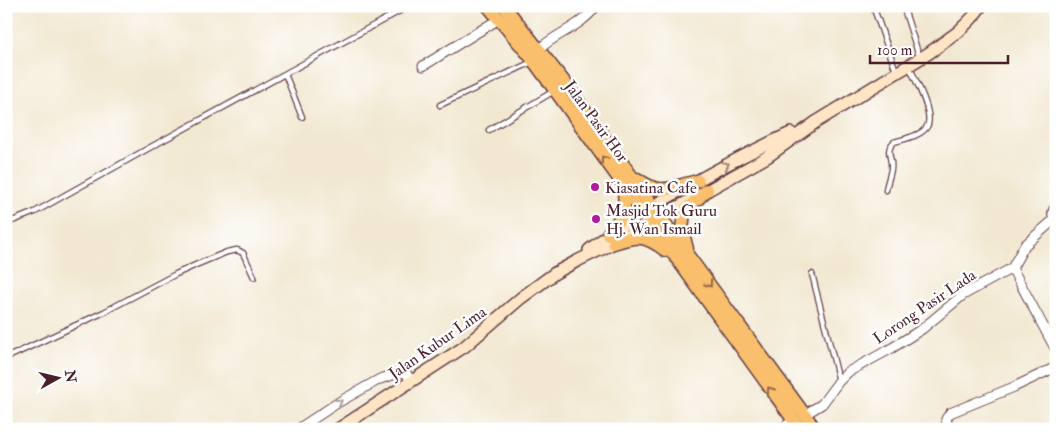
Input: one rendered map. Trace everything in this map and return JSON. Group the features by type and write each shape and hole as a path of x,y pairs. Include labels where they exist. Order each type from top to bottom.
{"main road":[{"name":"Jalan Pasir Hor","path":"488,6 534,61 623,185 689,257 799,422"},
{"name":"Jalan Pasir Hor","path":"504,6 539,49 631,174 673,256 799,422 816,429"},
{"name":"Jalan Kubur Lima","path":"338,429 464,347 521,298 555,274 651,214 702,185 766,157 816,122 920,59 958,32 981,6"},
{"path":"631,174 644,184 659,190 702,185"},
{"path":"611,239 625,211 626,203 623,185"},
{"path":"689,257 682,229 684,212 702,185"},
{"path":"611,239 636,236 645,238 653,241 673,256"}],"street":[{"path":"539,49 547,42 578,24 596,6"},
{"path":"423,66 499,19"},
{"path":"1054,220 1025,246 1012,268 1056,350"},
{"name":"Lorong Pasir Lada","path":"781,429 799,422 822,404 848,372 922,329 963,295 1012,268"},
{"path":"949,429 946,419 950,413 1014,387 1056,367"},
{"path":"298,429 339,402 380,379 403,372 406,373 411,381"}],"lane":[{"path":"6,222 35,212 409,6"},
{"path":"873,6 897,73"},
{"path":"905,12 920,59"},
{"path":"440,105 534,61"},
{"path":"886,190 892,167 888,151 891,146 894,142 925,130 928,125 928,111 909,65"},
{"path":"285,74 302,117"},
{"path":"489,130 555,90"},
{"path":"1054,220 1050,216 1050,211 1056,203"},
{"path":"6,358 104,312 176,274 227,252 237,250 243,253 254,277"},
{"path":"812,274 839,381"},
{"path":"614,429 623,429"}],"place":[{"name":"Kiasatina Cafe","path":"595,187"},
{"name":"Masjid Tok Guru Hj. Wan Ismail","path":"596,219"}]}
